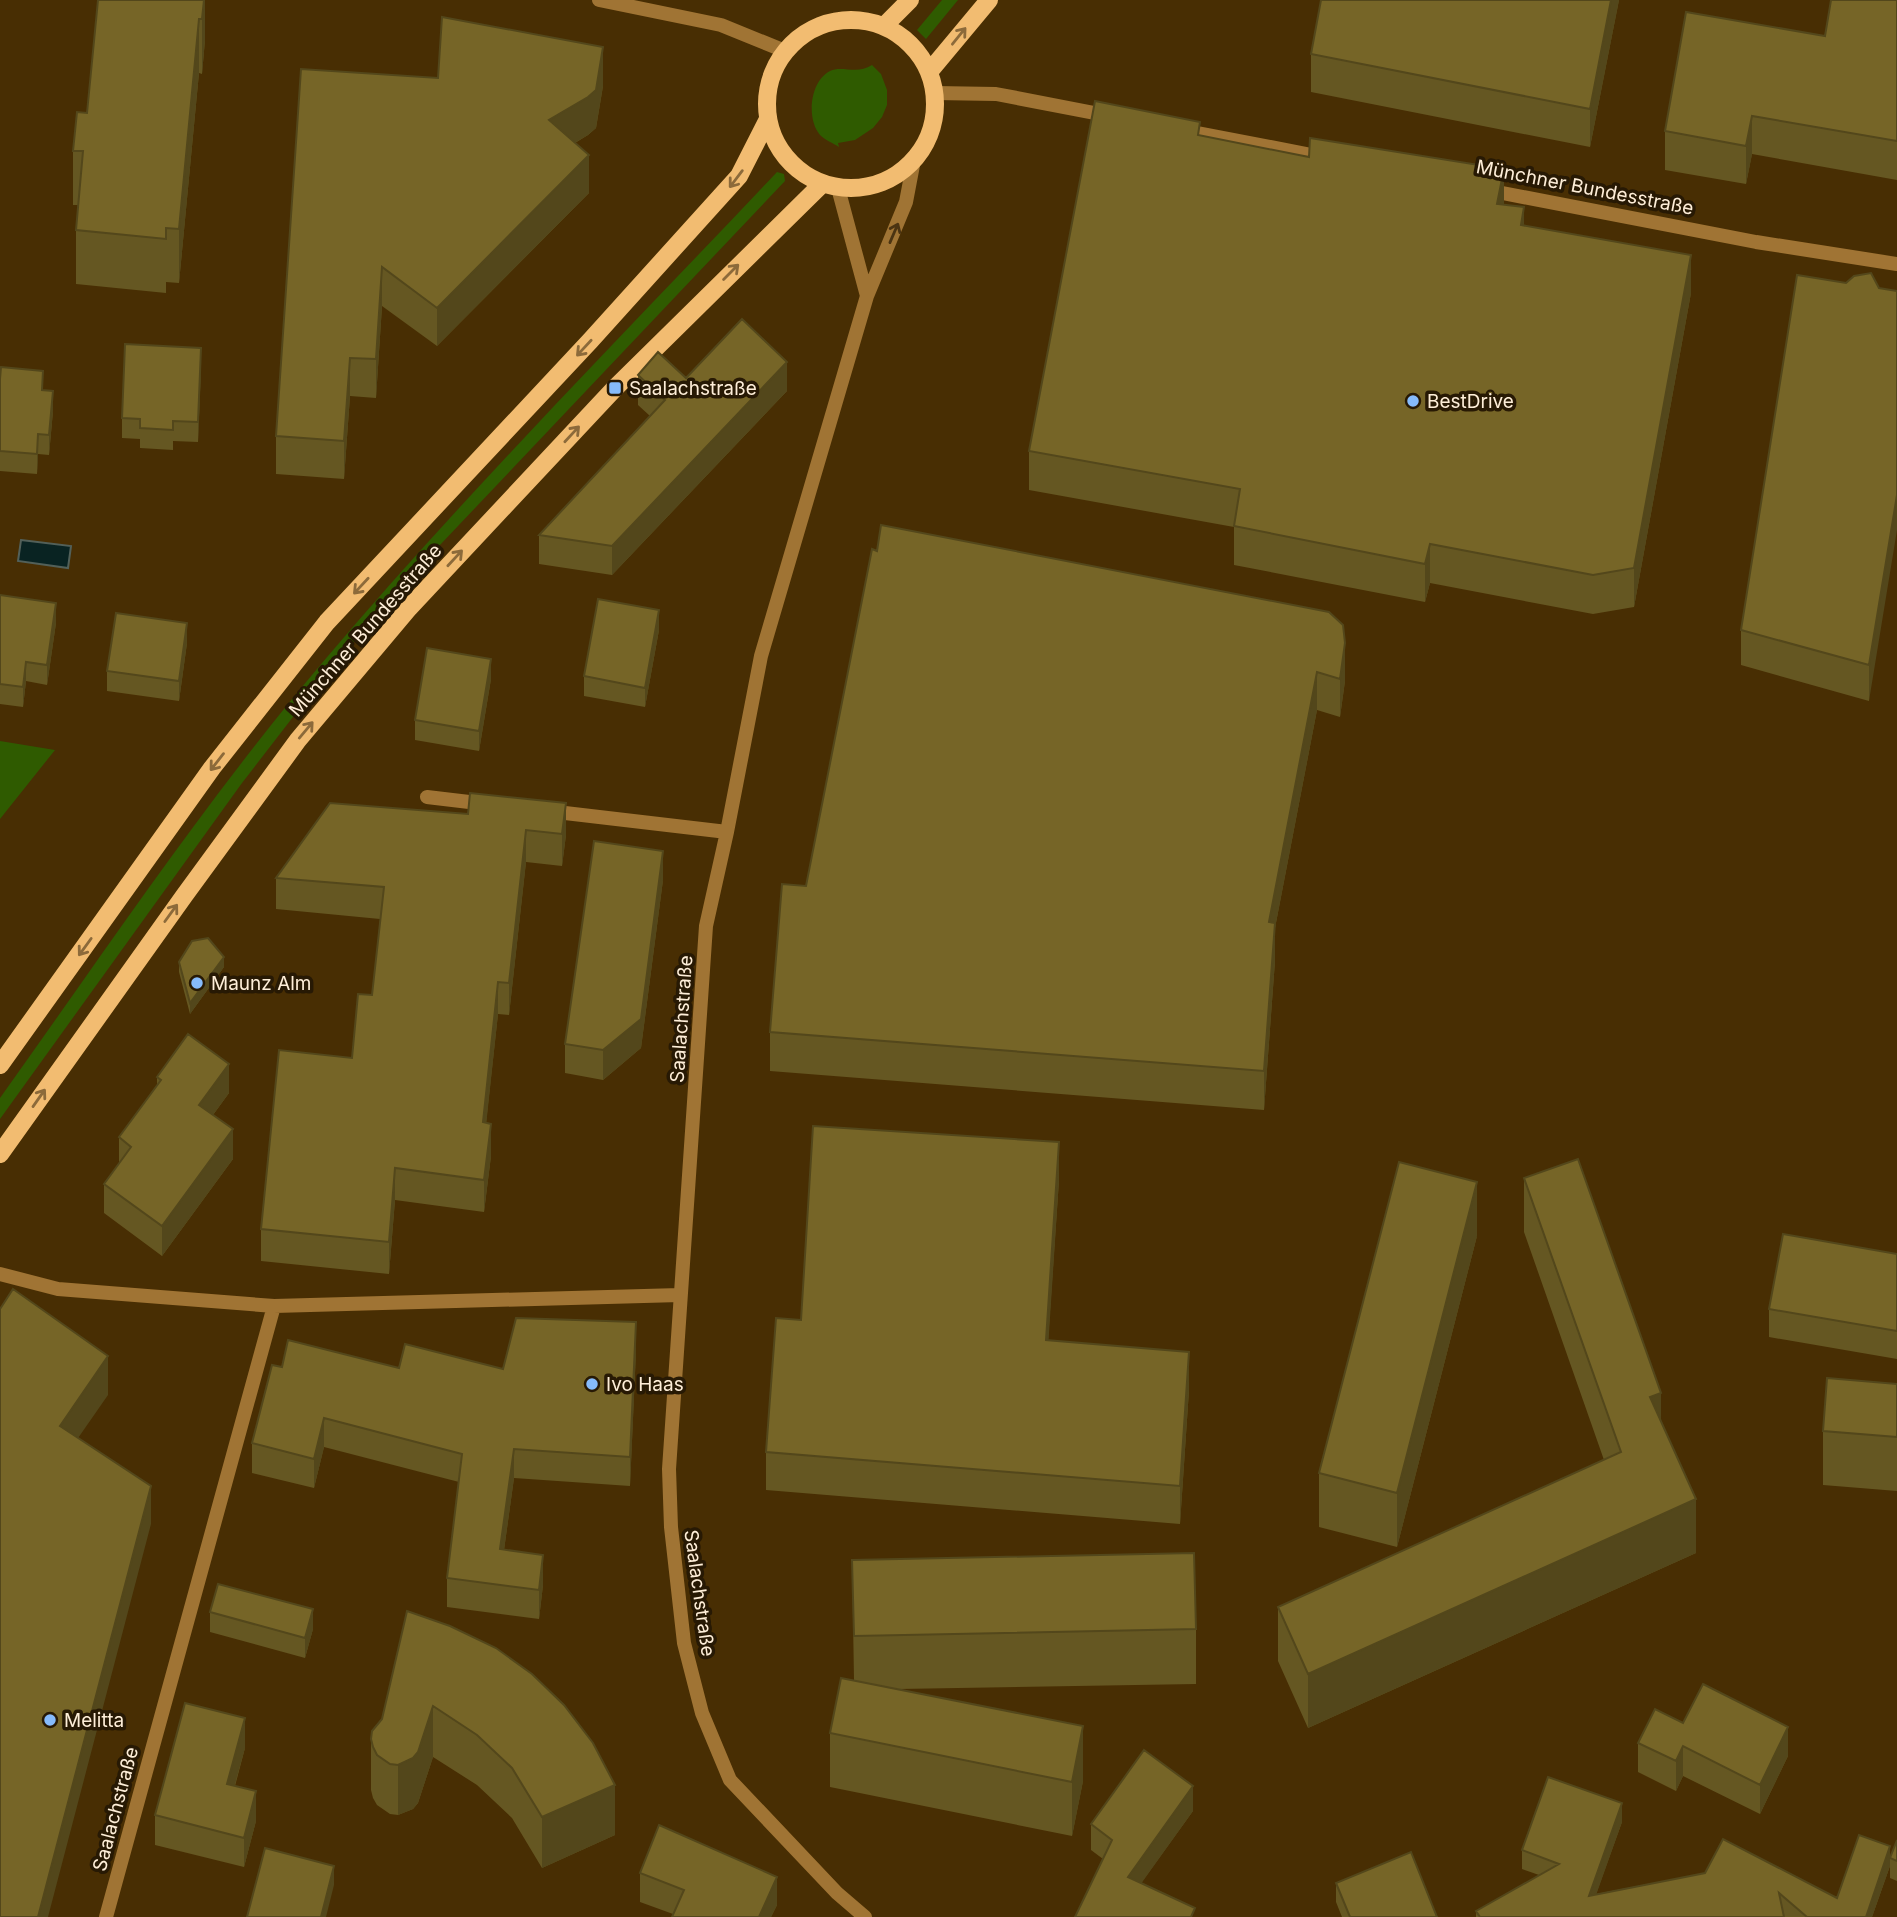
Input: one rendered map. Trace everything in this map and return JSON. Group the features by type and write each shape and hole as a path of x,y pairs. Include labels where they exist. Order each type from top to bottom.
{"main road":[{"path":"884,26 910,0"},
{"path":"929,72 989,0"},
{"path":"858,19 884,26 903,37 919,53 929,72 935,93 934,117 927,140 914,160 893,178 866,187 830,186 796,169 778,146 768,119 767,94 773,72 785,51 805,32 830,21 858,19"},
{"name":"Münchner Bundesstraße","path":"0,1065 212,768 327,622 590,341 739,176 768,119"},
{"name":"Münchner Bundesstraße","path":"0,1154 128,972 298,740 409,608 615,388 830,186"}],"street":[{"path":"599,0 721,25 785,51"},
{"path":"935,93 996,94 1126,120"},
{"path":"1165,127 1339,161"},
{"name":"Saalachstraße","path":"865,1917 837,1893 730,1780 702,1713 684,1643 671,1527 669,1469 706,926 761,656 867,296 906,202 914,160"},
{"path":"830,186 867,296"},
{"name":"Münchner Bundesstraße","path":"1474,187 1756,242 1897,264"},
{"path":"427,797 495,805"},
{"path":"536,810 727,832"},
{"path":"0,1274 58,1289 274,1306 680,1295"},
{"name":"Saalachstraße","path":"106,1917 274,1306"}],"green space":[{"path":"942,0 958,0 926,39 917,30"},
{"path":"872,65 881,74 887,90 887,105 873,128 855,140 838,143 839,147 822,137 816,128 812,110 814,91 823,76 830,71 861,69"},
{"path":"777,172 784,174 785,181 440,545 327,673 242,783 0,1119 0,1098 157,877 279,715 432,537"},
{"path":"0,741 55,750 0,819"}],"water":[{"path":"21,540 71,546 68,568 18,561"}],"building":[{"path":"98,0 204,0 202,19 199,19 179,229 166,228 166,239 76,230 83,151 73,151 77,112 87,113"},
{"path":"1321,0 1611,0 1590,109 1311,54"},
{"path":"1831,0 1897,0 1897,141 1752,116 1746,146 1665,131 1686,12 1825,36"},
{"path":"442,17 603,47 596,90 549,120 589,155 437,308 382,267 376,359 350,358 344,441 276,436 301,69 438,78"},
{"name":"BestDrive","path":"1095,101 1200,122 1198,135 1309,157 1310,138 1504,169 1497,204 1524,207 1521,225 1691,255 1634,568 1593,575 1430,544 1425,564 1234,526 1240,489 1029,451"},
{"path":"1871,273 1879,288 1897,291 1897,495 1869,665 1741,630 1797,275 1846,283 1854,276"},
{"path":"742,319 787,362 612,546 539,535 665,400 638,375 658,352 686,378"},
{"path":"125,344 201,348 198,422 173,421 173,430 140,428 140,419 122,418"},
{"path":"1,367 43,371 42,390 53,391 49,435 38,434 37,454 0,451"},
{"path":"881,525 1329,612 1343,625 1345,643 1340,679 1317,672 1269,922 1275,923 1264,1071 770,1032 782,884 806,886 872,549 877,551"},
{"path":"0,595 56,603 47,665 26,662 23,687 0,684"},
{"path":"598,599 659,610 645,688 584,676"},
{"path":"116,613 187,623 179,681 107,671"},
{"path":"427,648 491,659 479,731 415,720"},
{"path":"470,793 566,803 562,834 526,830 509,983 498,982 483,1122 491,1124 484,1180 395,1168 389,1242 261,1229 279,1050 352,1058 358,994 372,995 384,887 276,878 330,803 468,814"},
{"path":"594,841 663,851 641,1019 603,1050 565,1044"},
{"name":"Maunz Alm","path":"208,938 224,957 190,1003 179,962 192,941"},
{"path":"188,1034 229,1064 199,1105 233,1129 162,1226 104,1184 131,1147 119,1137 161,1080 157,1077"},
{"path":"813,1126 1059,1142 1046,1340 1189,1352 1180,1486 766,1452 776,1318 801,1320"},
{"path":"1578,1159 1661,1393 1650,1397 1696,1499 1308,1674 1278,1607 1621,1452 1524,1178"},
{"path":"1399,1162 1477,1182 1397,1493 1319,1473"},
{"path":"1783,1234 1897,1254 1897,1331 1769,1309"},
{"name":"Melitta","path":"13,1289 108,1356 60,1426 151,1486 38,1917 0,1917 0,1309"},
{"path":"516,1318 636,1322 630,1457 514,1449 500,1549 543,1555 539,1590 447,1578 462,1454 324,1418 314,1459 252,1443 272,1365 282,1367 288,1340 399,1368 405,1344 503,1369"},
{"path":"1827,1378 1897,1384 1897,1437 1823,1431"},
{"path":"1194,1553 1196,1629 854,1636 852,1560"},
{"path":"218,1584 313,1609 305,1638 210,1612"},
{"path":"407,1611 450,1626 496,1648 532,1674 564,1705 593,1743 615,1785 542,1817 512,1768 477,1735 433,1706 418,1752 413,1758 398,1765 390,1764 377,1755 371,1739 372,1731 382,1719"},
{"path":"841,1678 1083,1726 1072,1782 830,1733"},
{"path":"1703,1684 1788,1727 1760,1785 1683,1746 1676,1761 1638,1743 1655,1709 1683,1723"},
{"path":"185,1703 245,1718 227,1784 256,1791 244,1838 155,1815"},
{"path":"1144,1750 1193,1786 1128,1877 1195,1908 1191,1917 1075,1917 1112,1840 1091,1824"},
{"path":"1548,1777 1622,1803 1589,1896 1705,1873 1723,1839 1837,1898 1859,1835 1890,1846 1866,1917 1807,1917 1779,1893 1784,1917 1480,1917 1476,1911 1559,1864 1522,1850"},
{"path":"659,1825 777,1877 759,1917 672,1917 684,1890 640,1873"},
{"path":"1897,1840 1897,1861 1890,1858"},
{"path":"265,1848 334,1866 321,1917 247,1917"},
{"path":"1411,1852 1437,1917 1350,1917 1336,1883"}],"place":[{"name":"Saalachstraße","path":"615,388"},
{"name":"BestDrive","path":"1413,401"},
{"name":"Maunz Alm","path":"197,983"},
{"name":"Ivo Haas","path":"592,1384"},
{"name":"Melitta","path":"50,1720"}]}
